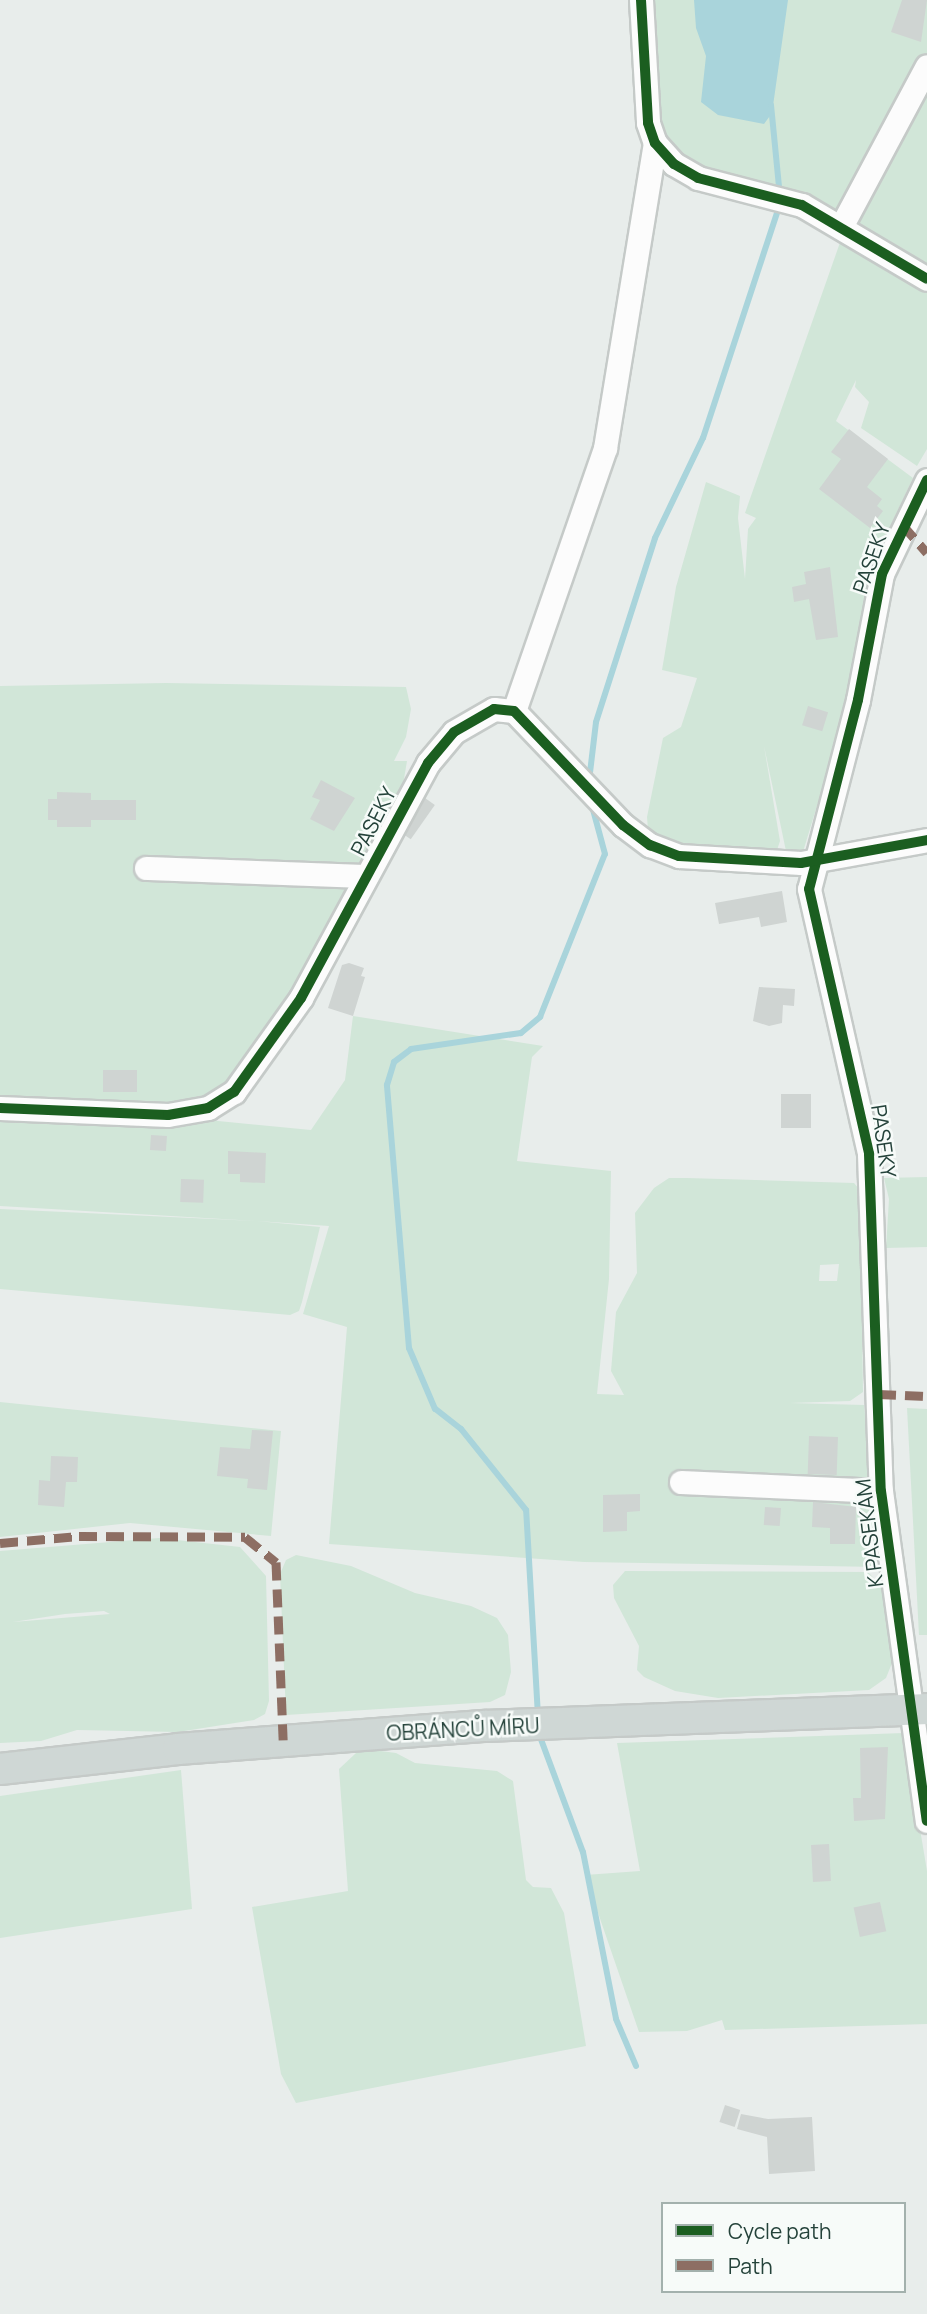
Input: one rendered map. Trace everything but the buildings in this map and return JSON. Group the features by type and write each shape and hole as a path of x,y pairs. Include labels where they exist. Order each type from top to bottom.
{"main road":[{"name":"OBRÁNCŮ MÍRU","path":"0,1769 178,1749 486,1726 918,1710"}],"street":[{"path":"641,0 645,99 655,143 674,164 698,178 791,201 842,225 927,279"},
{"path":"842,225 927,66"},
{"path":"655,143 648,166 626,333 605,448 514,711 589,791 636,835 679,856 785,863 927,840"},
{"name":"PASEKY","path":"878,1394 869,1154 809,889 858,700 883,575 927,480"},
{"name":"PASEKY","path":"0,1108 168,1115 221,1102 249,1076 301,998 413,785 444,743 481,713 500,708 514,711"},
{"path":"146,869 366,876"},
{"name":"K PASEKÁM","path":"878,1394 881,1491 918,1710 927,1821"},
{"name":"K PASEKÁM","path":"681,1482 881,1491"}],"green space":[{"path":"649,0 927,0 927,269 834,208 790,191 699,168 678,154 663,139 656,114"},
{"path":"843,234 927,286 927,449 917,466 861,428 869,402 855,387 856,380 836,421 913,478 874,561 860,620 849,701 802,855 786,851 764,746 780,841 776,853 704,853 657,838 648,830 647,817 663,738 681,727 697,678 662,670 676,587 706,482 740,496 738,518 745,579 748,529 756,518 745,513"},
{"path":"166,683 406,687 411,709 406,737 394,761 407,761 403,785 356,882 258,1054 216,1094 178,1107 0,1101 0,686"},
{"path":"353,1016 543,1046 532,1057 517,1161 611,1171 609,1279 597,1394 624,1395 611,1371 616,1312 637,1273 635,1213 654,1188 669,1178 854,1183 860,1190 863,1392 850,1401 790,1403 864,1405 872,1478 809,1478 872,1493 880,1567 584,1562 329,1544 347,1327 303,1314 329,1226 257,1221 320,1227 299,1311 290,1315 0,1289 0,1209 256,1221 0,1206 0,1119 198,1119 311,1130 345,1080","holes":["839,1264 837,1281 819,1281 820,1265"]},
{"path":"927,1177 927,1247 886,1248 889,1199 884,1178"},
{"path":"0,1402 281,1431 271,1536 130,1523 0,1537"},
{"path":"907,1408 927,1409 927,1635 919,1635"},
{"path":"159,1538 240,1547 266,1576 269,1701 265,1714 254,1720 178,1732 77,1730 41,1741 0,1743 0,1551","holes":["104,1611 110,1614 13,1622 65,1614"]},
{"path":"296,1555 351,1566 415,1593 471,1606 497,1618 508,1635 511,1672 505,1695 490,1702 286,1715 280,1574 286,1560"},
{"path":"625,1571 868,1572 883,1588 892,1663 886,1678 869,1690 718,1698 675,1691 644,1677 637,1670 639,1646 614,1598 613,1585"},
{"path":"904,1733 927,1871 927,2024 725,2030 722,2020 687,2031 639,2032 585,1875 640,1871 617,1743"},
{"path":"373,1750 396,1753 415,1763 497,1771 513,1781 526,1880 533,1887 551,1888 564,1913 586,2046 296,2103 281,2074 252,1907 348,1891 339,1769 356,1753"},
{"path":"181,1770 192,1909 0,1938 0,1796"}],"water":[{"path":"694,0 788,0 772,113 764,124 718,115 701,102 706,56 696,28"}],"waterway":[{"path":"771,105 779,186"},
{"path":"589,781 596,722 655,538 703,438 778,210"},
{"path":"538,1716 526,1510 461,1429 435,1409 409,1348 387,1085 394,1062 411,1049 521,1033 540,1017 605,854 591,802"},
{"path":"539,1734 583,1852 616,2019 636,2066"}],"marked path":[{"path":"902,524 927,553"},
{"path":"878,1394 927,1396"},
{"path":"0,1543 79,1536 245,1537 276,1562 283,1740"}],"cycle path":[{"path":"641,0 648,123 655,143 674,164 698,178 802,205 927,279"},
{"path":"927,480 882,574 858,700 809,889 869,1154 881,1491 927,1821"},
{"path":"0,1108 168,1115 208,1108 234,1092 301,998 428,763 454,732 494,709 514,711 623,825 650,845 679,856 801,863 927,840"}]}
